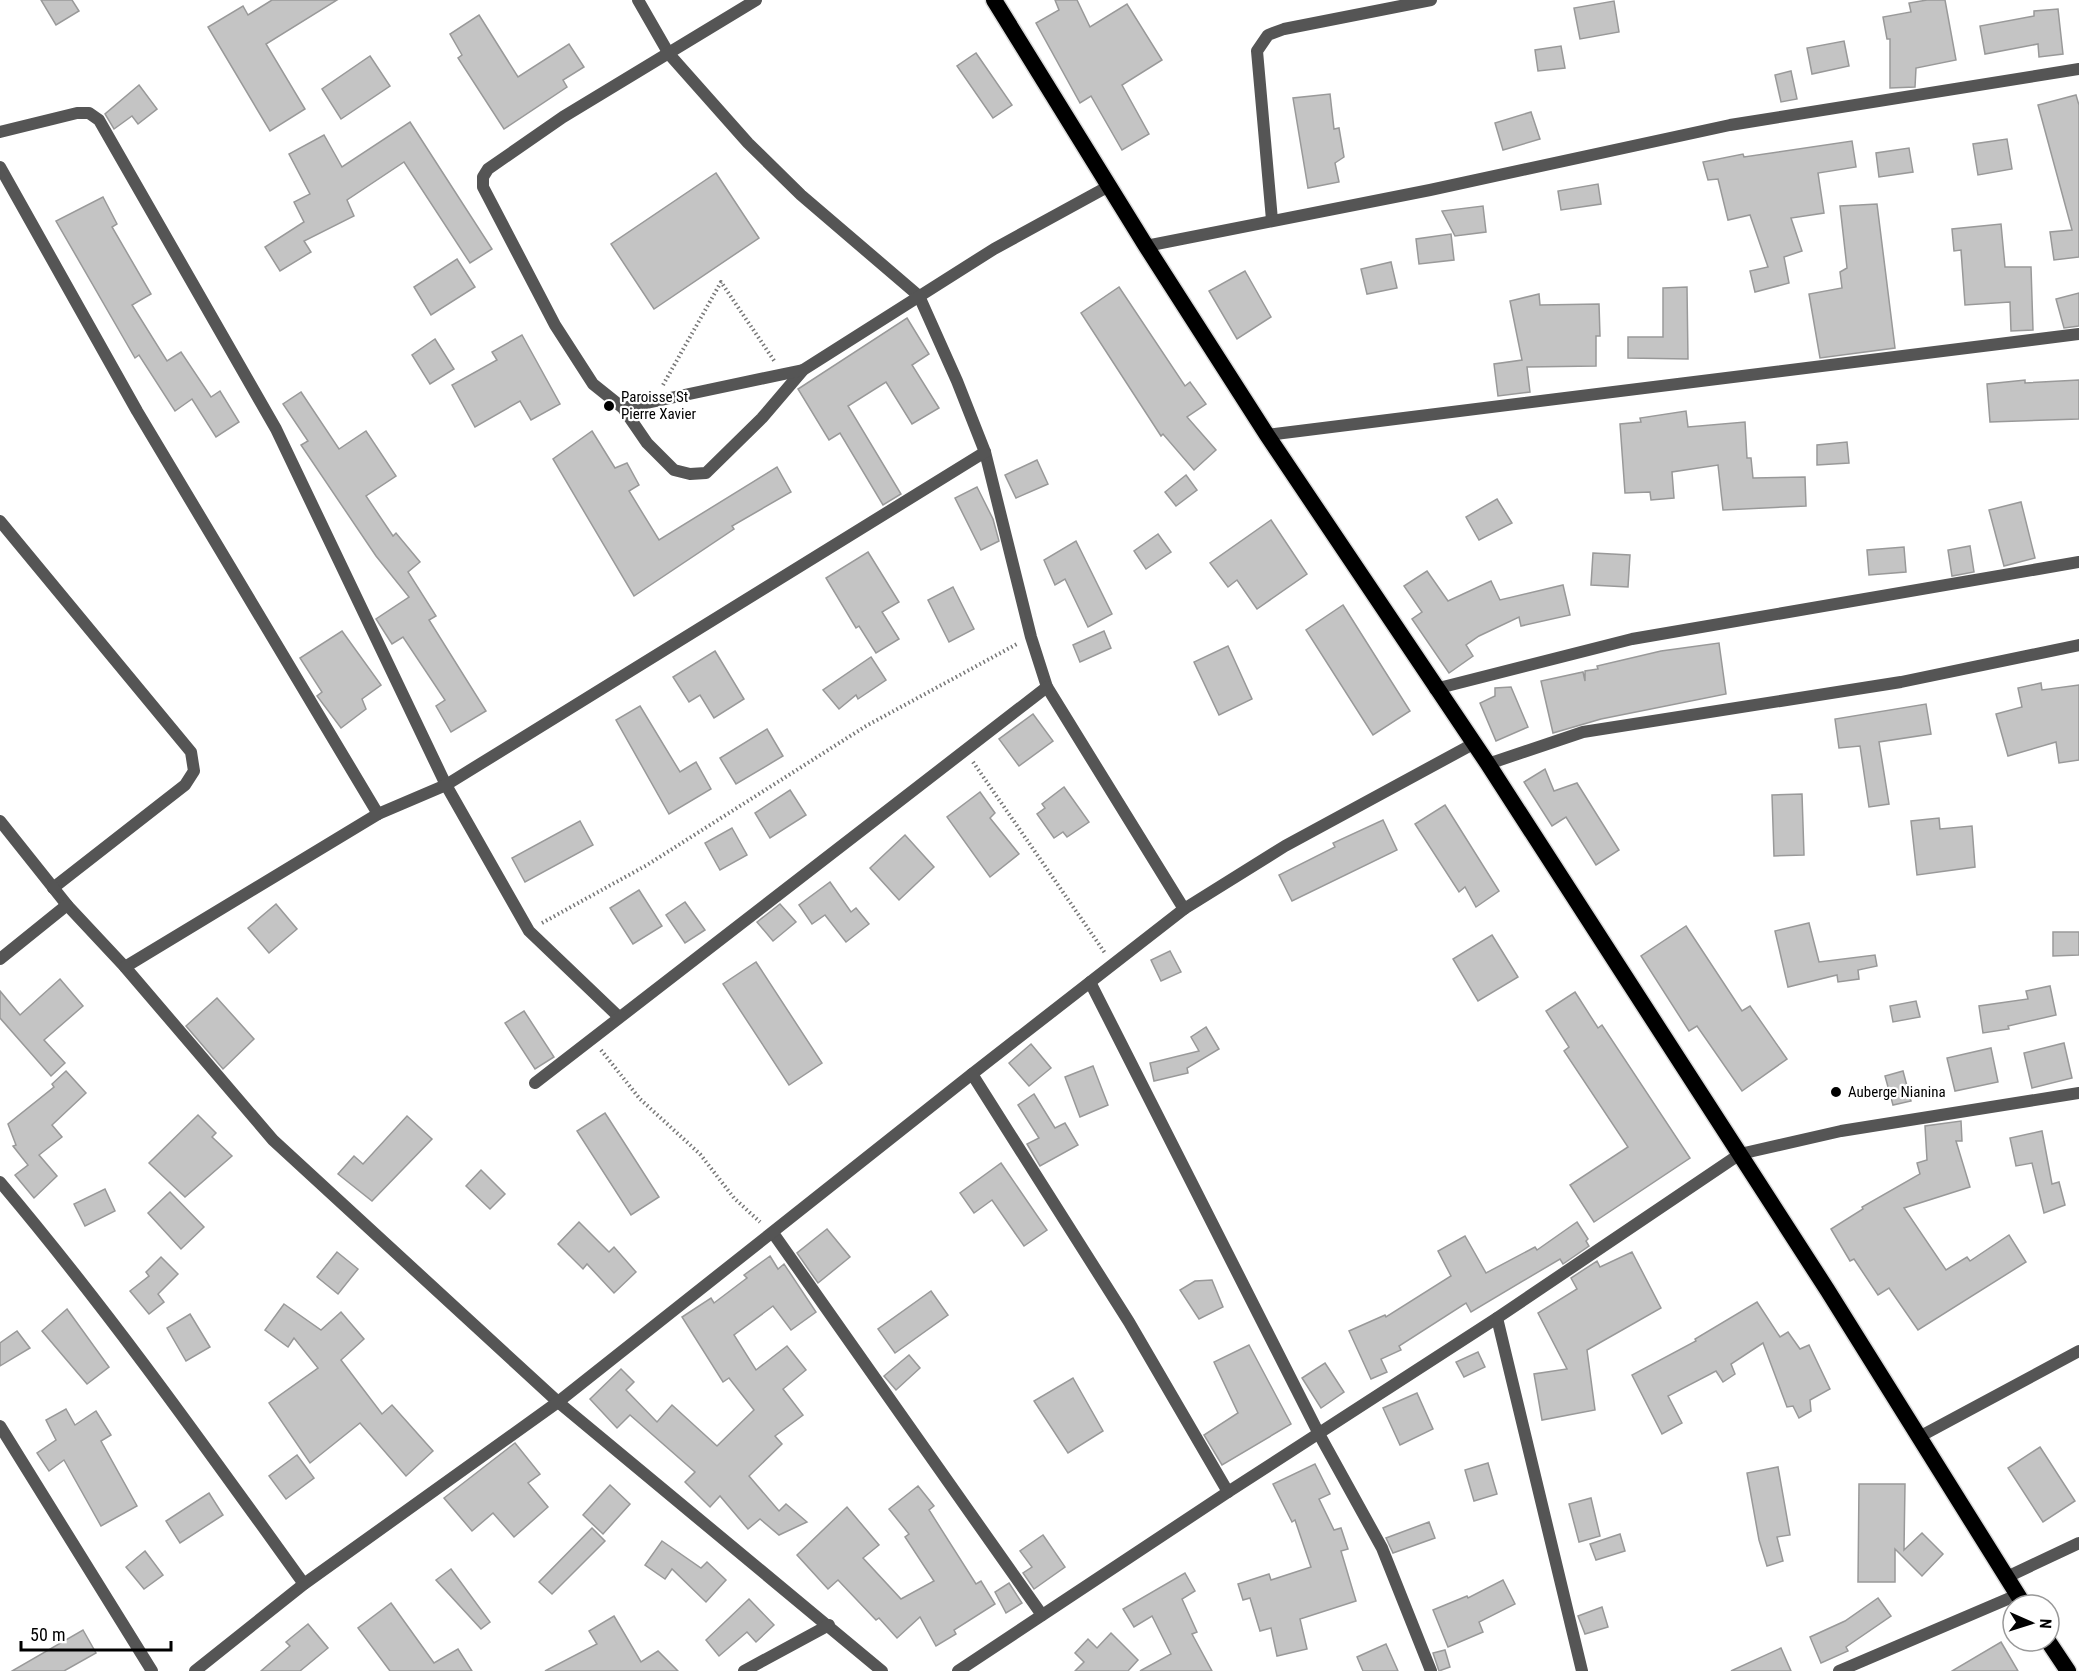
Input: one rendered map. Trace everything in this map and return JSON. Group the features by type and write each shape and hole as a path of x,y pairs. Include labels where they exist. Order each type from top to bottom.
{"highway":[{"path":"994,0 1146,246 1267,435 1435,689 1488,764 1740,1154 2016,1593"},
{"path":"2056,1653 2068,1671"}],"street":[{"path":"638,0 669,54 748,143 801,195 919,296 986,452 1031,637 1047,687 1184,909"},
{"path":"756,0 563,117 488,169 483,177 483,187 555,325 593,384 601,393 623,408 647,443 674,470 690,474 706,473 762,418 803,370 994,249 1109,186"},
{"path":"1272,220 1257,51 1268,35 1284,29 1431,0"},
{"path":"1146,246 1430,190 1730,125 2079,69"},
{"path":"0,132 77,113 89,113 99,120 276,429 446,784 529,931 618,1016"},
{"path":"0,168 137,411 378,814"},
{"path":"1267,435 2079,334"},
{"path":"623,408 803,370"},
{"path":"125,967 378,814 446,784 986,452"},
{"path":"0,521 191,752 194,771 185,785 53,888"},
{"path":"1435,689 1632,639 2079,562"},
{"path":"1488,764 1583,732 1901,682 2079,645"},
{"path":"535,1083 618,1016 966,752 1047,687"},
{"path":"195,1671 304,1584 558,1402 1184,909 1295,841 1473,744"},
{"path":"0,821 67,905 125,967 273,1140 558,1402 882,1671"},
{"path":"0,959 67,905"},
{"path":"1090,982 1318,1434 1382,1548 1431,1671"},
{"path":"972,1074 1129,1322 1228,1491"},
{"path":"958,1671 1228,1491 1497,1318 1740,1154 1841,1131 2079,1093"},
{"path":"0,1182 81,1281 148,1369 304,1584"},
{"path":"773,1233 1042,1615"},
{"path":"1497,1318 1582,1671"},
{"path":"1919,1437 2079,1351"},
{"path":"0,1426 152,1671"},
{"path":"2007,1577 2079,1543"},
{"path":"1839,1671 2001,1607"},
{"path":"744,1671 828,1625"}],"path":[{"path":"654,401 721,282 784,374"},
{"path":"529,931 647,865 866,726 1031,637"},
{"path":"966,752 1112,965"},
{"path":"591,1037 640,1099 700,1154 734,1198 773,1233"}],"building":[{"path":"41,0 72,0 79,11 56,25"},
{"path":"272,0 337,0 266,44 305,109 270,131 208,27 243,6 248,15"},
{"path":"1055,0 1077,0 1090,27 1127,4 1162,60 1122,85 1149,134 1122,150 1091,96 1080,103 1036,23 1059,10"},
{"path":"1945,0 1956,60 1916,68 1915,87 1890,88 1890,39 1887,39 1883,17 1911,12 1909,3"},
{"path":"1614,1 1619,32 1580,39 1574,8"},
{"path":"2058,9 2063,54 2039,57 2038,44 1985,54 1980,26 2034,16 2034,11"},
{"path":"479,15 518,77 569,44 584,67 563,80 567,87 504,129 458,58 462,55 450,34"},
{"path":"1844,41 1849,66 1812,74 1807,48"},
{"path":"1561,46 1565,68 1538,71 1535,50"},
{"path":"976,53 1012,105 993,118 957,66"},
{"path":"370,56 390,86 341,119 322,89"},
{"path":"1791,71 1797,99 1781,102 1775,75"},
{"path":"139,85 157,109 138,124 132,116 114,129 105,114"},
{"path":"1330,94 1334,129 1339,128 1344,157 1335,163 1339,182 1308,188 1293,98"},
{"path":"2076,95 2079,105 2079,257 2054,260 2050,232 2072,230 2038,105"},
{"path":"1531,112 1540,139 1503,150 1495,123"},
{"path":"410,122 492,249 470,263 404,162 347,200 354,216 304,241 311,252 280,271 265,247 304,222 294,202 310,194 289,154 324,135 342,167"},
{"path":"2007,139 2012,169 1978,175 1973,144"},
{"path":"1852,141 1856,167 1818,173 1824,213 1791,218 1802,251 1784,257 1789,283 1755,292 1750,271 1768,267 1750,215 1728,220 1718,179 1708,180 1703,162 1743,154 1744,157"},
{"path":"1909,148 1913,172 1879,177 1876,153"},
{"path":"716,173 759,238 654,309 611,244"},
{"path":"1598,184 1601,204 1561,210 1558,191"},
{"path":"103,197 117,224 112,227 151,294 132,305 167,361 181,352 211,397 220,391 239,422 216,437 192,399 175,411 139,355 135,358 56,221"},
{"path":"1877,204 1895,348 1820,358 1809,294 1842,288 1840,272 1847,268 1840,206"},
{"path":"1483,206 1486,232 1455,236 1442,211"},
{"path":"2001,224 2005,267 2031,267 2033,330 2011,331 2010,302 1965,305 1961,250 1954,251 1952,229"},
{"path":"1451,234 1454,260 1419,264 1416,239"},
{"path":"457,259 475,287 431,315 414,287"},
{"path":"1391,262 1397,288 1367,294 1361,269"},
{"path":"1245,271 1271,317 1237,339 1209,291"},
{"path":"1119,287 1185,386 1190,382 1206,404 1187,417 1216,450 1194,470 1163,434 1161,436 1081,313"},
{"path":"1687,287 1688,359 1628,358 1628,337 1663,337 1663,288"},
{"path":"2079,293 2079,326 2064,328 2056,299"},
{"path":"1539,294 1540,305 1599,304 1600,336 1596,336 1596,366 1527,367 1530,392 1498,396 1494,364 1522,360 1510,301"},
{"path":"907,318 929,354 912,365 939,408 912,424 886,382 848,406 901,494 883,505 840,433 829,440 798,389"},
{"path":"522,335 560,404 531,420 520,401 475,427 452,385 497,360 492,352"},
{"path":"435,339 454,369 430,384 412,355"},
{"path":"2025,380 2025,383 2079,380 2079,419 1990,422 1987,384"},
{"path":"301,392 339,449 366,431 396,476 366,496 393,536 396,533 420,562 408,572 436,616 429,620 486,711 451,732 436,706 445,700 403,637 392,644 376,619 409,597 376,556 301,445 308,441 283,404"},
{"path":"1686,411 1688,427 1745,422 1747,458 1751,458 1753,478 1805,477 1806,506 1723,510 1718,465 1672,472 1674,498 1651,500 1650,492 1625,493 1620,424 1641,422 1640,418"},
{"path":"592,431 615,468 627,463 639,485 629,491 659,540 777,467 791,492 732,526 734,529 634,596 553,459"},
{"path":"1847,442 1849,463 1817,465 1817,445"},
{"path":"1037,460 1048,484 1016,498 1005,475"},
{"path":"1186,475 1197,490 1176,506 1165,492"},
{"path":"977,487 993,519 999,541 981,550 955,498"},
{"path":"1497,499 1512,523 1479,540 1466,517"},
{"path":"2021,502 2035,558 2004,566 1989,510"},
{"path":"1271,520 1307,574 1257,609 1237,580 1228,587 1210,563"},
{"path":"1158,534 1171,552 1146,569 1134,551"},
{"path":"1076,541 1112,614 1088,627 1065,579 1055,585 1044,560"},
{"path":"1970,546 1974,572 1952,576 1948,550"},
{"path":"1904,547 1906,572 1869,575 1867,550"},
{"path":"868,552 899,602 882,612 899,639 876,653 859,626 856,628 826,578"},
{"path":"1593,553 1630,555 1628,587 1591,585"},
{"path":"1427,571 1448,601 1491,581 1500,600 1563,585 1570,615 1521,626 1519,617 1479,636 1466,645 1473,656 1449,673 1412,619 1422,612 1404,586"},
{"path":"953,587 974,629 949,642 928,600"},
{"path":"1343,605 1410,711 1373,735 1306,630"},
{"path":"342,631 381,685 362,699 366,709 341,728 317,696 322,692 300,658"},
{"path":"1104,631 1111,648 1080,662 1073,645"},
{"path":"1719,643 1726,694 1601,719 1553,733 1541,681 1583,672 1585,681 1585,671 1598,669 1597,666 1661,651"},
{"path":"1228,646 1252,699 1219,715 1194,662"},
{"path":"715,651 744,699 714,718 700,695 689,702 673,677"},
{"path":"871,657 886,680 858,699 856,695 839,709 823,690"},
{"path":"2041,683 2042,690 2079,685 2079,760 2059,763 2056,742 2008,756 1996,714 2022,707 2018,688"},
{"path":"1511,687 1528,727 1496,741 1480,703 1495,696 1495,688"},
{"path":"1926,704 1931,734 1879,742 1889,804 1869,807 1860,746 1839,748 1835,719"},
{"path":"640,706 680,772 696,762 711,789 669,814 616,720"},
{"path":"1033,714 1053,741 1019,766 999,739"},
{"path":"767,729 783,756 736,784 720,758"},
{"path":"1545,769 1554,791 1577,783 1619,850 1596,865 1566,817 1552,826 1524,782"},
{"path":"1064,787 1089,822 1067,837 1063,832 1054,838 1037,814 1045,808 1042,804"},
{"path":"790,790 806,815 770,838 755,813"},
{"path":"980,792 995,813 990,818 1019,854 990,877 947,817"},
{"path":"1802,794 1804,855 1774,856 1772,795"},
{"path":"1445,805 1499,891 1476,907 1465,887 1459,892 1415,824"},
{"path":"1939,818 1940,829 1972,826 1975,867 1917,875 1911,821"},
{"path":"1383,820 1397,850 1292,901 1279,875 1335,847 1333,843"},
{"path":"580,821 593,845 525,882 512,858"},
{"path":"732,828 747,855 720,870 705,843"},
{"path":"905,835 934,867 899,900 870,868"},
{"path":"830,882 851,912 856,908 869,924 846,942 825,915 812,924 799,905"},
{"path":"639,890 662,926 633,944 610,908"},
{"path":"685,902 705,930 685,943 666,915"},
{"path":"276,904 297,929 269,953 248,928"},
{"path":"780,904 796,922 773,941 757,922"},
{"path":"1809,923 1819,962 1875,955 1877,966 1858,970 1859,979 1838,982 1837,975 1788,987 1775,931"},
{"path":"1686,926 1742,1011 1750,1006 1787,1059 1742,1091 1697,1026 1689,1031 1641,956"},
{"path":"2053,932 2079,932 2079,955 2053,956"},
{"path":"1492,935 1518,977 1478,1001 1453,959"},
{"path":"1170,951 1181,972 1161,981 1151,960"},
{"path":"756,962 822,1063 789,1085 723,984"},
{"path":"60,979 83,1006 44,1040 65,1063 51,1076 0,1018 0,991 20,1015"},
{"path":"2050,986 2056,1015 2008,1026 2009,1029 1983,1033 1979,1006 2028,999 2026,991"},
{"path":"1575,992 1598,1028 1602,1025 1690,1158 1594,1222 1570,1185 1628,1147 1564,1051 1569,1047 1546,1011"},
{"path":"217,998 254,1039 223,1069 186,1026"},
{"path":"1916,1001 1920,1017 1893,1022 1890,1006"},
{"path":"524,1011 554,1057 535,1069 505,1023"},
{"path":"1206,1027 1219,1049 1187,1068 1188,1073 1154,1081 1150,1063 1199,1051 1191,1037"},
{"path":"2064,1043 2072,1078 2032,1088 2024,1053"},
{"path":"1031,1044 1051,1068 1029,1086 1009,1063"},
{"path":"1991,1048 1998,1082 1955,1091 1947,1058"},
{"path":"1093,1066 1108,1105 1080,1117 1065,1077"},
{"path":"66,1071 86,1093 52,1125 62,1137 39,1155 57,1176 34,1198 15,1175 28,1165 13,1146 16,1145 8,1124 54,1087 52,1084"},
{"path":"1903,1071 1911,1101 1893,1105 1885,1076"},
{"path":"1034,1094 1055,1128 1065,1123 1078,1145 1040,1166 1027,1144 1039,1138 1018,1105"},
{"path":"605,1113 659,1197 631,1215 577,1131"},
{"path":"198,1115 216,1133 212,1137 232,1156 185,1197 149,1163"},
{"path":"407,1116 432,1139 372,1201 338,1174 354,1156 363,1164"},
{"path":"1961,1121 1962,1141 1956,1141 1970,1187 1904,1208 1946,1270 1967,1257 1970,1261 2009,1235 2026,1262 1918,1330 1889,1288 1878,1295 1854,1259 1850,1261 1831,1229 1863,1209 1862,1207 1920,1174 1917,1163 1927,1160 1925,1126"},
{"path":"2042,1131 2052,1184 2059,1182 2065,1205 2044,1213 2032,1163 2016,1166 2010,1138"},
{"path":"1001,1163 1047,1230 1024,1246 992,1200 974,1213 960,1193"},
{"path":"481,1170 505,1194 490,1209 466,1186"},
{"path":"105,1189 115,1211 85,1226 74,1204"},
{"path":"170,1192 204,1227 181,1249 148,1213"},
{"path":"579,1222 609,1252 614,1247 636,1272 614,1293 587,1264 583,1269 558,1244"},
{"path":"1577,1222 1588,1239 1586,1241 1589,1246 1563,1264 1560,1259 1471,1312 1466,1303 1399,1346 1401,1350 1381,1359 1387,1372 1371,1379 1349,1331 1385,1315 1386,1317 1451,1276 1438,1251 1465,1236 1486,1273 1535,1247 1537,1250"},
{"path":"827,1229 850,1257 818,1283 797,1253"},
{"path":"337,1252 358,1269 338,1294 317,1277"},
{"path":"1632,1252 1661,1308 1587,1350 1595,1410 1542,1420 1534,1374 1567,1369 1538,1313 1577,1289 1571,1278 1597,1261 1600,1267"},
{"path":"770,1256 778,1269 784,1264 816,1312 791,1330 773,1306 734,1335 756,1370 787,1346 806,1370 783,1389 803,1415 775,1436 782,1444 749,1476 779,1511 786,1504 807,1522 779,1535 760,1519 748,1529 720,1496 710,1507 685,1482 695,1472 630,1415 617,1428 590,1399 621,1369 634,1382 626,1390 657,1422 672,1405 717,1446 754,1410 729,1378 723,1382 682,1317 711,1298 714,1303 747,1278 744,1275"},
{"path":"161,1257 178,1274 158,1294 164,1302 149,1314 130,1291 149,1276 146,1272"},
{"path":"1212,1280 1223,1307 1199,1319 1180,1290 1195,1281"},
{"path":"931,1291 948,1315 895,1353 878,1329"},
{"path":"1757,1302 1780,1337 1788,1332 1800,1349 1809,1345 1830,1389 1810,1400 1811,1411 1799,1418 1793,1406 1787,1407 1763,1343 1731,1364 1735,1374 1723,1382 1716,1371 1668,1396 1682,1423 1662,1434 1632,1375 1696,1341 1695,1339"},
{"path":"284,1304 321,1330 341,1312 364,1339 341,1360 382,1414 392,1405 433,1451 406,1476 360,1423 310,1463 269,1403 318,1368 294,1338 288,1347 265,1330"},
{"path":"67,1309 109,1367 87,1384 42,1331"},
{"path":"190,1314 210,1347 186,1361 167,1328"},
{"path":"17,1331 30,1348 0,1366 0,1343"},
{"path":"1249,1345 1291,1424 1222,1465 1204,1435 1238,1413 1214,1362"},
{"path":"1478,1352 1485,1367 1464,1377 1456,1362"},
{"path":"909,1355 920,1368 896,1390 884,1376"},
{"path":"1325,1363 1344,1392 1321,1408 1302,1378"},
{"path":"1073,1378 1103,1431 1068,1453 1034,1401"},
{"path":"1417,1393 1433,1429 1400,1445 1383,1408"},
{"path":"66,1409 75,1425 96,1411 111,1435 101,1441 137,1506 101,1526 64,1460 49,1471 37,1453 56,1440 46,1420"},
{"path":"515,1443 540,1474 528,1483 548,1507 514,1537 493,1513 472,1531 444,1498"},
{"path":"2040,1447 2075,1501 2043,1522 2008,1468"},
{"path":"297,1455 314,1478 286,1499 269,1476"},
{"path":"1488,1463 1497,1494 1474,1501 1465,1470"},
{"path":"1315,1464 1330,1494 1319,1499 1334,1530 1341,1528 1348,1549 1341,1551 1356,1601 1300,1619 1307,1649 1277,1656 1271,1628 1260,1631 1250,1598 1243,1600 1238,1584 1269,1574 1271,1580 1311,1567 1295,1520 1292,1522 1273,1484"},
{"path":"1778,1467 1790,1535 1777,1537 1783,1561 1767,1566 1759,1540 1747,1473"},
{"path":"1859,1484 1905,1484 1904,1550 1922,1533 1943,1554 1922,1576 1895,1549 1895,1582 1858,1582"},
{"path":"610,1485 630,1504 603,1534 583,1515"},
{"path":"918,1486 934,1506 929,1510 976,1584 981,1581 995,1604 954,1630 956,1634 936,1646 920,1617 897,1638 879,1618 876,1620 838,1580 828,1589 797,1555 847,1507 879,1545 863,1558 901,1599 934,1581 905,1537 909,1534 889,1509"},
{"path":"209,1493 223,1515 180,1543 166,1521"},
{"path":"1591,1498 1600,1536 1579,1542 1569,1504"},
{"path":"1429,1522 1435,1538 1393,1553 1386,1538"},
{"path":"592,1528 605,1541 552,1594 539,1582"},
{"path":"1620,1534 1625,1551 1596,1560 1590,1544"},
{"path":"1043,1535 1065,1567 1034,1589 1023,1573 1032,1567 1020,1551"},
{"path":"662,1541 701,1568 707,1562 726,1580 706,1602 672,1569 665,1579 645,1565"},
{"path":"145,1551 163,1575 144,1589 126,1567"},
{"path":"451,1569 490,1622 481,1629 436,1580"},
{"path":"1185,1573 1195,1591 1182,1599 1197,1632 1192,1634 1212,1671 1140,1671 1171,1654 1152,1616 1134,1627 1123,1609"},
{"path":"1503,1580 1515,1604 1479,1622 1483,1632 1448,1647 1433,1610 1467,1596 1468,1598"},
{"path":"1009,1583 1022,1603 1006,1613 995,1592"},
{"path":"1878,1598 1891,1616 1846,1647 1848,1651 1821,1663 1810,1637 1845,1621"},
{"path":"749,1599 774,1625 756,1642 747,1632 719,1656 706,1640"},
{"path":"391,1603 434,1663 458,1649 472,1671 390,1671 358,1628"},
{"path":"1602,1607 1608,1627 1585,1634 1578,1616"},
{"path":"614,1616 641,1662 658,1651 678,1671 545,1671 597,1644 589,1631"},
{"path":"308,1624 328,1648 300,1671 261,1671 290,1646 286,1642"},
{"path":"83,1630 96,1653 64,1671 12,1671"},
{"path":"1111,1633 1138,1660 1128,1671 1075,1671 1084,1662 1075,1653 1088,1639 1097,1648"},
{"path":"2001,1642 2001,1653 2007,1653 2018,1671 1952,1671"},
{"path":"1386,1644 1398,1671 1363,1671 1357,1657"},
{"path":"1781,1648 1791,1671 1731,1671"},
{"path":"1445,1650 1450,1667 1439,1671 1433,1653"}],"place":[{"name":"Paroisse St Pierre Xavier","path":"609,406"},
{"name":"Auberge Nianina","path":"1836,1092"}]}
